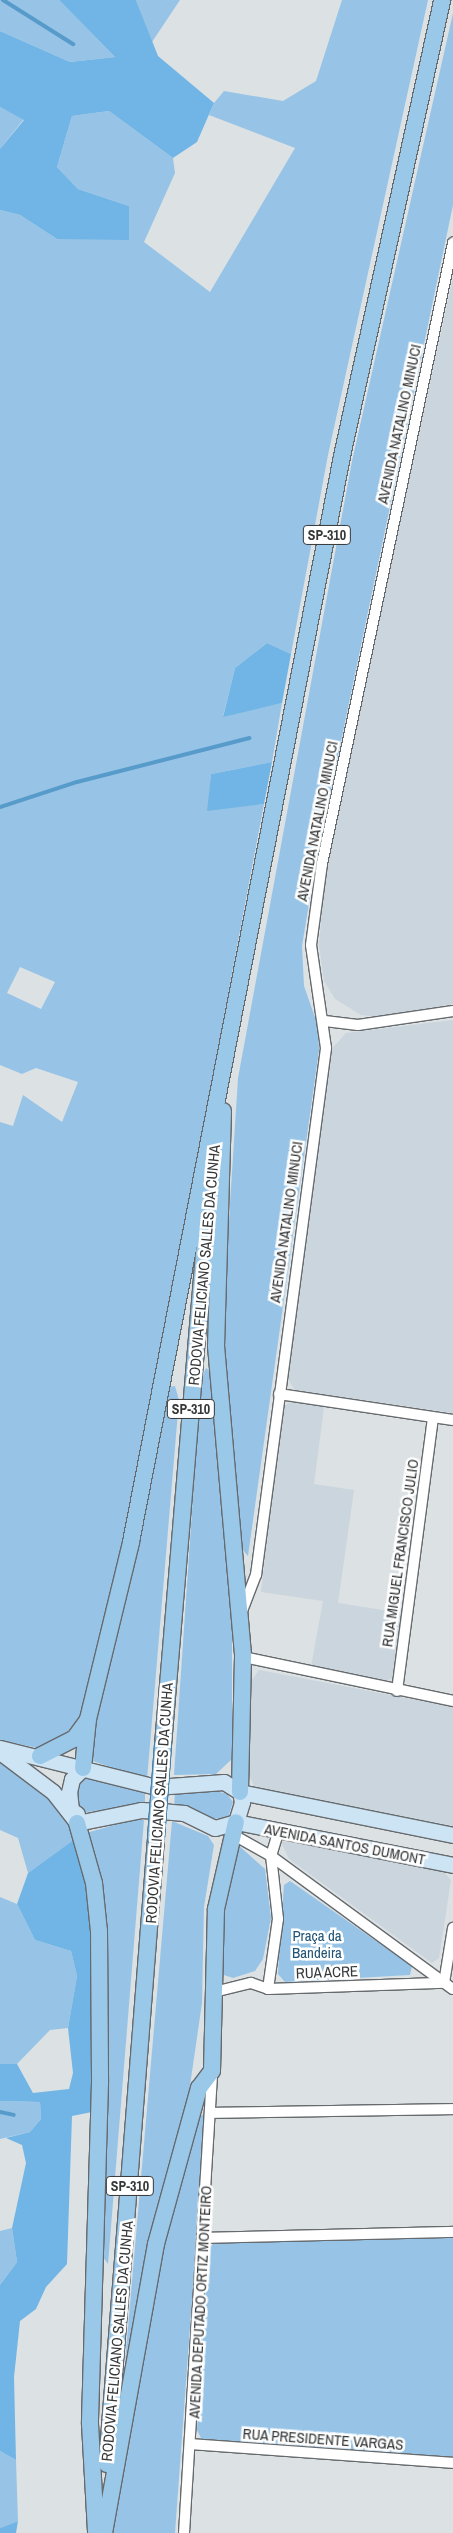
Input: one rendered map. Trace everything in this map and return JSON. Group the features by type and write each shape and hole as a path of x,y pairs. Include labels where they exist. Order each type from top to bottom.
{"main road":[{"name":"SP-310","path":"224,1073 342,456 442,0"},
{"path":"102,2533 156,2244 199,2088 212,2071 216,1909 234,1828 242,1802 240,1792 243,1658 216,1346 224,1073"},
{"path":"96,2533 90,2424 100,2083 99,1931 94,1883 74,1816 72,1779 83,1768 88,1719 131,1542 224,1073"},
{"name":"RODOVIA FELICIANO SALLES DA CUNHA","path":"102,2533 163,1745 208,1201 224,1073"},
{"path":"40,1756 74,1739 88,1719"},
{"name":"AVENIDA SANTOS DUMONT","path":"0,1748 40,1756 156,1787 224,1782 240,1792 453,1835"},
{"path":"0,1752 53,1792 74,1816 93,1818 161,1811 184,1814 215,1828 234,1828"},
{"name":"AVENIDA SANTOS DUMONT","path":"234,1828 278,1833 453,1865"}],"street":[{"name":"AVENIDA NATALINO MINUCI","path":"240,1616 256,1575 326,1048 325,1021 315,989 312,945 322,864 453,244"},
{"path":"325,1021 358,1025 453,1011"},
{"path":"279,1394 433,1419 453,1420"},
{"name":"RUA MIGUEL FRANCISCO JULIO","path":"397,1690 433,1419"},
{"path":"243,1658 453,1701"},
{"path":"234,1828 448,1986"},
{"path":"268,1989 278,1919 271,1856 278,1833"},
{"path":"448,1986 453,1928"},
{"name":"RUA ACRE","path":"214,1992 252,1983 268,1989 448,1986"},
{"name":"AVENIDA DEPUTADO ORTIZ MONTEIRO","path":"184,2533 192,2444 205,2238 212,2071"},
{"path":"210,2113 453,2109"},
{"path":"205,2238 453,2232"},
{"name":"RUA PRESIDENTE VARGAS","path":"192,2444 453,2463"}],"shaded area":[{"path":"59,0 136,0 158,56 214,103 197,142 173,158 109,111 72,116 57,167 78,189 129,206 129,240 57,239 20,215 0,210 0,149 24,120 0,107 0,31 70,62 115,57"},
{"path":"453,277 453,1004 379,1017 361,1015 335,999 324,981 319,945 326,866"},
{"path":"267,643 291,654 282,703 223,717 235,668"},
{"path":"272,762 264,804 207,811 211,774"},
{"path":"453,1020 453,1413 295,1390 287,1378 330,1051 346,1033"},
{"path":"291,1402 324,1407 314,1484 354,1490 338,1603 402,1613 394,1677 384,1682 311,1667 323,1601 261,1592 282,1407"},
{"path":"259,1670 453,1707 453,1827 255,1788 246,1769 251,1681"},
{"path":"76,1838 91,1886 92,2112 72,2116 67,2264 46,2287 36,2309 20,2321 14,2377 16,2460 0,2451 0,2285 17,2262 12,2228 26,2163 22,2145 6,2138 30,2132 41,2119 40,2102 0,2101 0,2064 17,2064 33,2093 69,2089 73,2073 68,2028 77,1976 71,1951 35,1940 17,1904 28,1873"},
{"path":"288,1841 444,1872 451,1880 439,1958 432,1963 289,1859 281,1842"},
{"path":"18,2521 16,2533 0,2533 0,2528"}],"green space":[{"path":"0,0 59,0 115,57 70,62 0,31"},
{"path":"136,0 180,0 152,42"},
{"path":"342,0 428,0 328,455 291,654 267,643 235,668 223,716 282,703 272,762 211,774 208,810 264,804 125,1540 82,1715 60,1740 37,1748 0,1740 0,1122 13,1126 23,1095 62,1122 78,1082 36,1068 22,1074 0,1065 0,210 20,215 57,239 129,206 78,189 57,167 72,116 109,111 173,158 175,173 144,242 210,292 295,148 209,115 214,103 224,91 283,101 316,81","holes":["20,967 55,982 41,1009 7,993"]},
{"path":"453,13 453,205 316,861 302,946 304,986 318,1026 319,1050 248,1556 240,1547 221,1345 238,1078 352,461"},
{"path":"0,107 24,119 0,149"},
{"path":"206,1368 210,1371 232,1617 232,1759 216,1774 174,1775 201,1379"},
{"path":"175,1386 179,1400 147,1780 90,1760 90,1736 169,1387"},
{"path":"0,1763 32,1780 59,1808 76,1838 28,1873 18,1838 0,1830"},
{"path":"90,1774 145,1790 145,1804 80,1813 74,1790 82,1777"},
{"path":"209,1789 227,1794 233,1802 228,1818 208,1819 174,1806 175,1792"},
{"path":"132,1820 144,1820 108,2264 103,2257 86,1833"},
{"path":"172,1821 208,1836 214,1845 204,1907 202,2003 185,2120 151,2242 125,2362"},
{"path":"237,1844 265,1869 271,1918 263,1959 255,1971 233,1978 224,1975 222,1966 222,1913"},
{"name":"Praça da Bandeira","path":"290,1881 412,1966 410,1975 285,1982 278,1974 284,1885"},
{"path":"0,1897 17,1904 35,1940 71,1951 77,1976 68,2028 50,2030 17,2064 0,2064"},
{"path":"0,2101 40,2102 41,2119 30,2132 0,2139"},
{"path":"199,2115 203,2115 205,2121 175,2533 110,2533 150,2295"},
{"path":"12,2228 17,2262 0,2285 0,2231"},
{"path":"453,2238 453,2457 202,2440 197,2430 208,2249 214,2243"},
{"path":"0,2451 16,2460 18,2521 0,2528"}],"waterway":[{"path":"3,0 73,44"},
{"path":"0,807 77,782 249,738"},
{"path":"0,2112 14,2115"}]}
